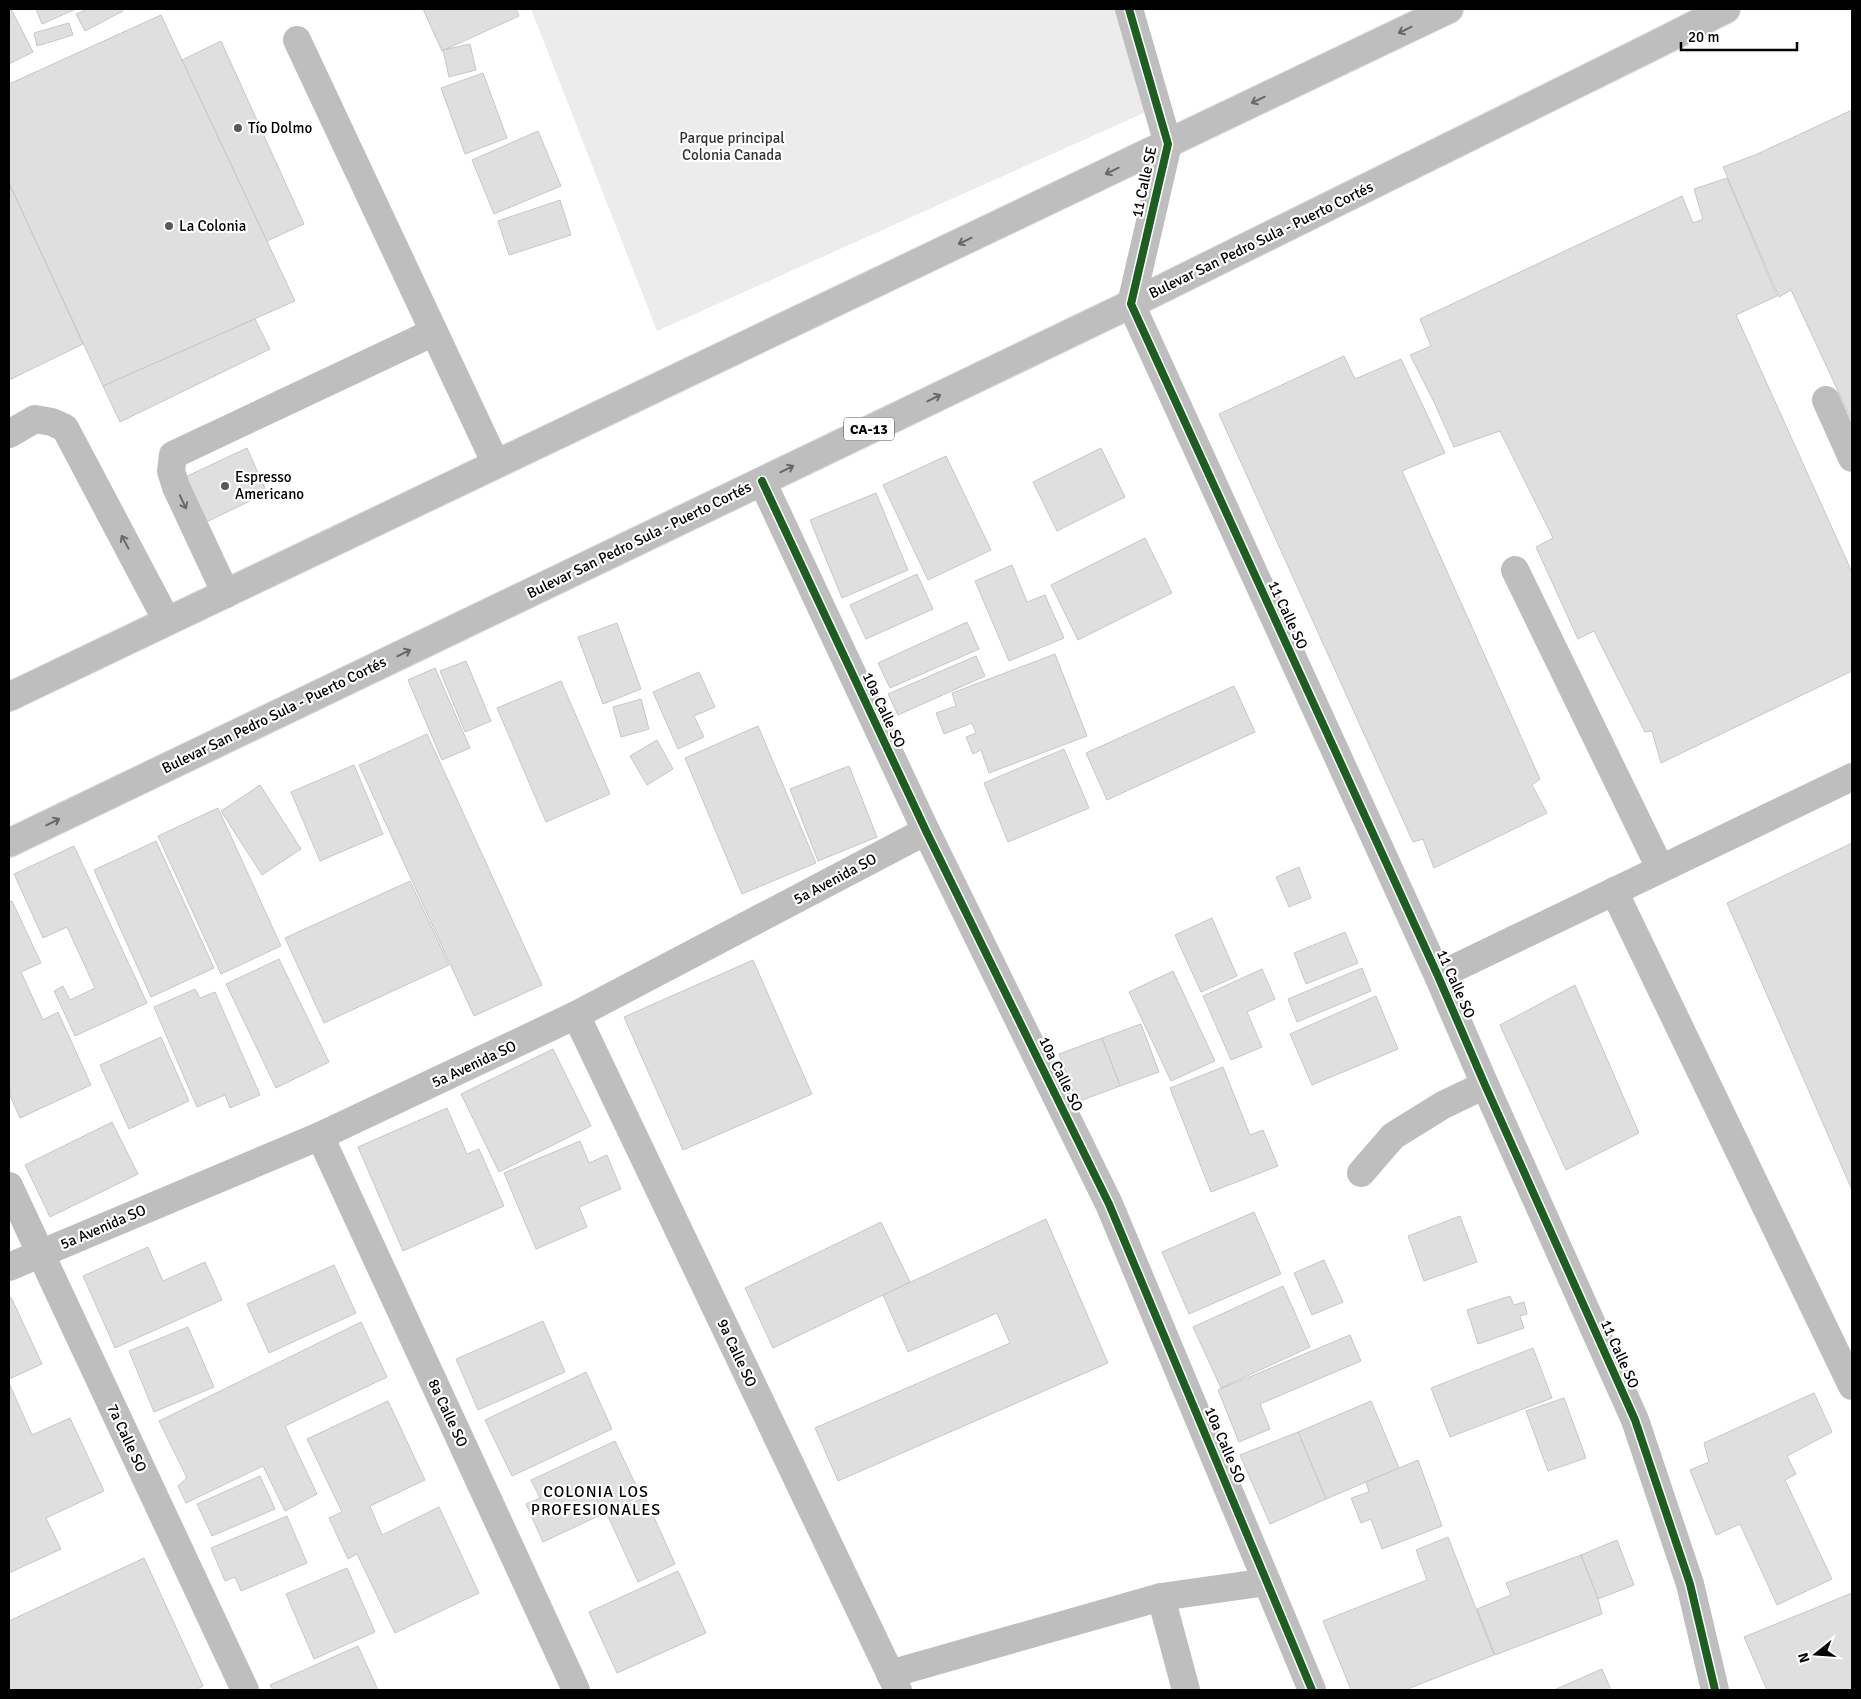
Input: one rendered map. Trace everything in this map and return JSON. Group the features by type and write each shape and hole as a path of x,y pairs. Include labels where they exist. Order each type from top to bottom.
{"main road":[{"name":"11 Calle SE","path":"1128,9 1168,144 1131,304"},
{"path":"9,697 1448,9"},
{"name":"Bulevar San Pedro Sula - Puerto Cortés","path":"9,843 1131,304 1726,9"},
{"path":"296,40 496,464"},
{"name":"11 Calle SO","path":"1131,304 1438,976 1485,1086 1635,1420 1690,1584 1715,1690"},
{"path":"226,594 176,487 171,471 173,455 434,332"},
{"path":"1826,400 1852,458"},
{"path":"9,434 35,419 52,422 65,428 167,621"},
{"name":"10a Calle SO","path":"762,481 926,832 1109,1204 1312,1690"},
{"path":"1515,570 1660,868"},
{"path":"1438,976 1852,777"},
{"name":"5a Avenida SO","path":"9,1267 320,1136 576,1016 926,832"},
{"path":"1614,891 1852,1386"},
{"name":"9a Calle SO","path":"576,1016 894,1682"},
{"path":"1361,1172 1393,1136 1443,1105 1485,1086"},
{"name":"8a Calle SO","path":"320,1136 576,1690"},
{"name":"7a Calle SO","path":"9,1186 245,1690"},
{"path":"894,1682 1161,1596 1267,1582"},
{"path":"1161,1596 1186,1690"}],"green space":[{"name":"Parque principal Colonia Canada","path":"531,9 1129,9 1157,107 657,331"}],"building":[{"path":"9,9 11,9 33,52 9,64"},
{"path":"36,9 76,9 42,24"},
{"path":"88,9 122,9 123,11 85,31 76,14"},
{"path":"423,9 516,9 519,16 442,51"},
{"path":"161,15 295,301 103,386 9,183 9,84"},
{"path":"69,23 73,35 37,46 34,33"},
{"path":"221,41 304,224 267,241 182,60"},
{"path":"470,44 476,70 449,77 443,50"},
{"path":"483,73 507,138 465,154 441,88"},
{"path":"1852,110 1852,421 1791,290 1779,297 1723,167 1755,155"},
{"path":"538,131 561,186 494,214 472,160"},
{"path":"1727,178 1777,296 1736,315 1852,570 1852,671 1661,763 1652,731 1645,732 1594,631 1578,639 1536,547 1553,538 1500,431 1454,447 1410,355 1431,346 1420,319 1682,196 1693,223 1703,219 1694,189"},
{"path":"9,183 83,344 9,380"},
{"path":"560,200 571,235 509,255 498,221"},
{"path":"255,319 270,349 120,422 103,386"},
{"path":"1344,356 1355,379 1401,359 1445,453 1402,471 1540,779 1532,785 1547,813 1434,868 1423,839 1413,842 1219,414"},
{"path":"247,448 267,493 204,523 183,478"},
{"path":"1101,448 1125,497 1057,531 1033,482"},
{"path":"946,456 991,550 928,580 883,485"},
{"path":"876,493 908,570 842,598 810,520"},
{"path":"1145,538 1172,593 1078,640 1051,585"},
{"path":"1012,565 1027,602 1045,595 1064,638 1009,661 975,581"},
{"path":"917,574 933,609 866,639 850,605"},
{"path":"967,622 979,649 890,688 878,663"},
{"path":"617,623 641,689 603,704 578,637"},
{"path":"1055,654 1087,736 989,773 981,750 973,754 966,737 976,733 972,723 944,734 936,713 956,706 952,693"},
{"path":"976,656 985,676 898,715 888,694"},
{"path":"466,661 491,721 465,732 440,671"},
{"path":"435,668 470,748 442,760 408,680"},
{"path":"699,672 715,707 694,716 704,737 678,749 653,692"},
{"path":"561,681 610,794 546,822 497,708"},
{"path":"1234,686 1255,732 1107,800 1086,753"},
{"path":"641,699 649,729 621,737 613,707"},
{"path":"758,726 816,863 742,894 685,758"},
{"path":"427,734 542,985 474,1016 359,765"},
{"path":"657,740 673,769 647,785 630,756"},
{"path":"1064,749 1089,808 1008,842 984,783"},
{"path":"354,765 383,834 320,861 291,792"},
{"path":"849,766 877,837 818,861 790,789"},
{"path":"260,785 301,849 262,875 221,811"},
{"path":"218,808 281,946 221,974 158,836"},
{"path":"156,841 214,968 151,997 94,870"},
{"path":"1852,843 1852,1190 1727,903"},
{"path":"74,846 147,1003 75,1036 54,991 63,986 70,1000 95,988 67,927 43,938 14,874"},
{"path":"1299,867 1311,898 1289,907 1276,877"},
{"path":"410,881 449,965 324,1023 285,938"},
{"path":"12,901 41,963 21,972 43,1020 58,1012 91,1085 20,1118 9,1093 9,902"},
{"path":"1212,918 1237,976 1201,992 1175,935"},
{"path":"1345,932 1358,963 1306,984 1294,953"},
{"path":"279,959 329,1062 276,1088 226,984"},
{"path":"753,960 812,1094 683,1150 624,1017"},
{"path":"1362,968 1371,991 1297,1022 1288,999"},
{"path":"1262,969 1275,999 1247,1012 1262,1047 1231,1060 1203,996"},
{"path":"1173,971 1215,1061 1171,1081 1129,992"},
{"path":"1575,985 1639,1133 1566,1170 1500,1025"},
{"path":"195,989 200,998 215,992 260,1095 230,1108 225,1095 197,1107 154,1007"},
{"path":"1376,996 1398,1049 1312,1085 1290,1034"},
{"path":"1141,1024 1159,1072 1120,1086 1102,1038"},
{"path":"161,1037 189,1101 129,1129 100,1065"},
{"path":"1102,1038 1120,1086 1077,1102 1059,1054"},
{"path":"553,1049 591,1126 499,1172 461,1094"},
{"path":"1223,1067 1250,1135 1263,1130 1278,1166 1211,1192 1170,1088"},
{"path":"447,1108 467,1154 479,1149 504,1206 403,1251 358,1147"},
{"path":"112,1122 138,1174 50,1217 25,1165"},
{"path":"580,1141 589,1163 607,1155 621,1189 579,1207 587,1227 536,1249 504,1173"},
{"path":"1254,1212 1281,1274 1189,1314 1162,1252"},
{"path":"1460,1216 1477,1262 1424,1281 1408,1236"},
{"path":"1046,1219 1108,1363 838,1481 815,1428 1010,1343 997,1313 908,1352 883,1295"},
{"path":"881,1222 910,1282 773,1348 745,1288"},
{"path":"148,1247 163,1281 205,1262 222,1300 115,1348 83,1276"},
{"path":"1324,1260 1343,1302 1312,1315 1294,1273"},
{"path":"334,1265 356,1313 269,1353 247,1304"},
{"path":"1283,1286 1310,1347 1221,1388 1193,1327"},
{"path":"1510,1296 1514,1305 1524,1302 1527,1314 1520,1316 1524,1328 1478,1344 1467,1310"},
{"path":"11,1297 42,1364 9,1379 9,1298"},
{"path":"543,1321 565,1372 478,1410 456,1359"},
{"path":"361,1322 387,1377 285,1426 317,1494 285,1511 263,1466 186,1503 178,1486 187,1478 159,1421"},
{"path":"188,1327 214,1387 154,1412 129,1351"},
{"path":"1350,1335 1361,1361 1260,1404 1270,1429 1239,1442 1218,1390"},
{"path":"1533,1348 1552,1398 1450,1437 1431,1388"},
{"path":"586,1372 612,1429 512,1476 485,1420"},
{"path":"9,1383 32,1435 70,1418 104,1491 46,1518 61,1549 9,1573"},
{"path":"1814,1393 1832,1432 1787,1456 1796,1474 1785,1480 1832,1579 1777,1605 1740,1524 1716,1535 1690,1470 1709,1462 1704,1443"},
{"path":"1564,1398 1586,1458 1548,1471 1526,1411"},
{"path":"388,1401 425,1480 370,1506 382,1535 439,1507 479,1593 395,1633 357,1554 348,1559 329,1518 342,1512 307,1439"},
{"path":"1371,1401 1399,1468 1326,1499 1298,1432"},
{"path":"1298,1432 1326,1499 1270,1524 1240,1455"},
{"path":"615,1441 641,1496 543,1542 526,1504 540,1498 531,1480"},
{"path":"1418,1460 1442,1526 1382,1549 1371,1519 1361,1523 1351,1498 1369,1492 1366,1482"},
{"path":"260,1476 275,1509 212,1536 197,1504"},
{"path":"645,1497 675,1564 638,1582 607,1514"},
{"path":"287,1516 307,1563 241,1591 235,1577 225,1581 211,1548"},
{"path":"1448,1537 1494,1655 1405,1690 1351,1690 1323,1621 1427,1580 1416,1550"},
{"path":"1617,1540 1634,1585 1598,1599 1581,1555"},
{"path":"1581,1555 1602,1614 1495,1655 1477,1609 1511,1595 1506,1583"},
{"path":"144,1558 203,1686 195,1690 9,1690 9,1621"},
{"path":"347,1568 375,1632 314,1659 286,1594"},
{"path":"678,1571 706,1633 617,1673 589,1612"},
{"path":"1852,1593 1852,1690 1767,1690 1744,1637"},
{"path":"358,1646 378,1690 273,1690 270,1685"},
{"path":"1602,1669 1611,1690 1554,1690"}],"cycle path":[{"path":"1129,9 1168,144 1131,304 1438,976 1635,1420 1690,1584 1715,1690"},
{"path":"762,481 926,831 1109,1204 1312,1690"}],"place":[{"name":"Tío Dolmo","path":"238,128"},
{"name":"La Colonia","path":"169,226"},
{"name":"Espresso Americano","path":"225,486"}],"district":[{"name":"COLONIA LOS PROFESIONALES","path":"596,1500"}]}
